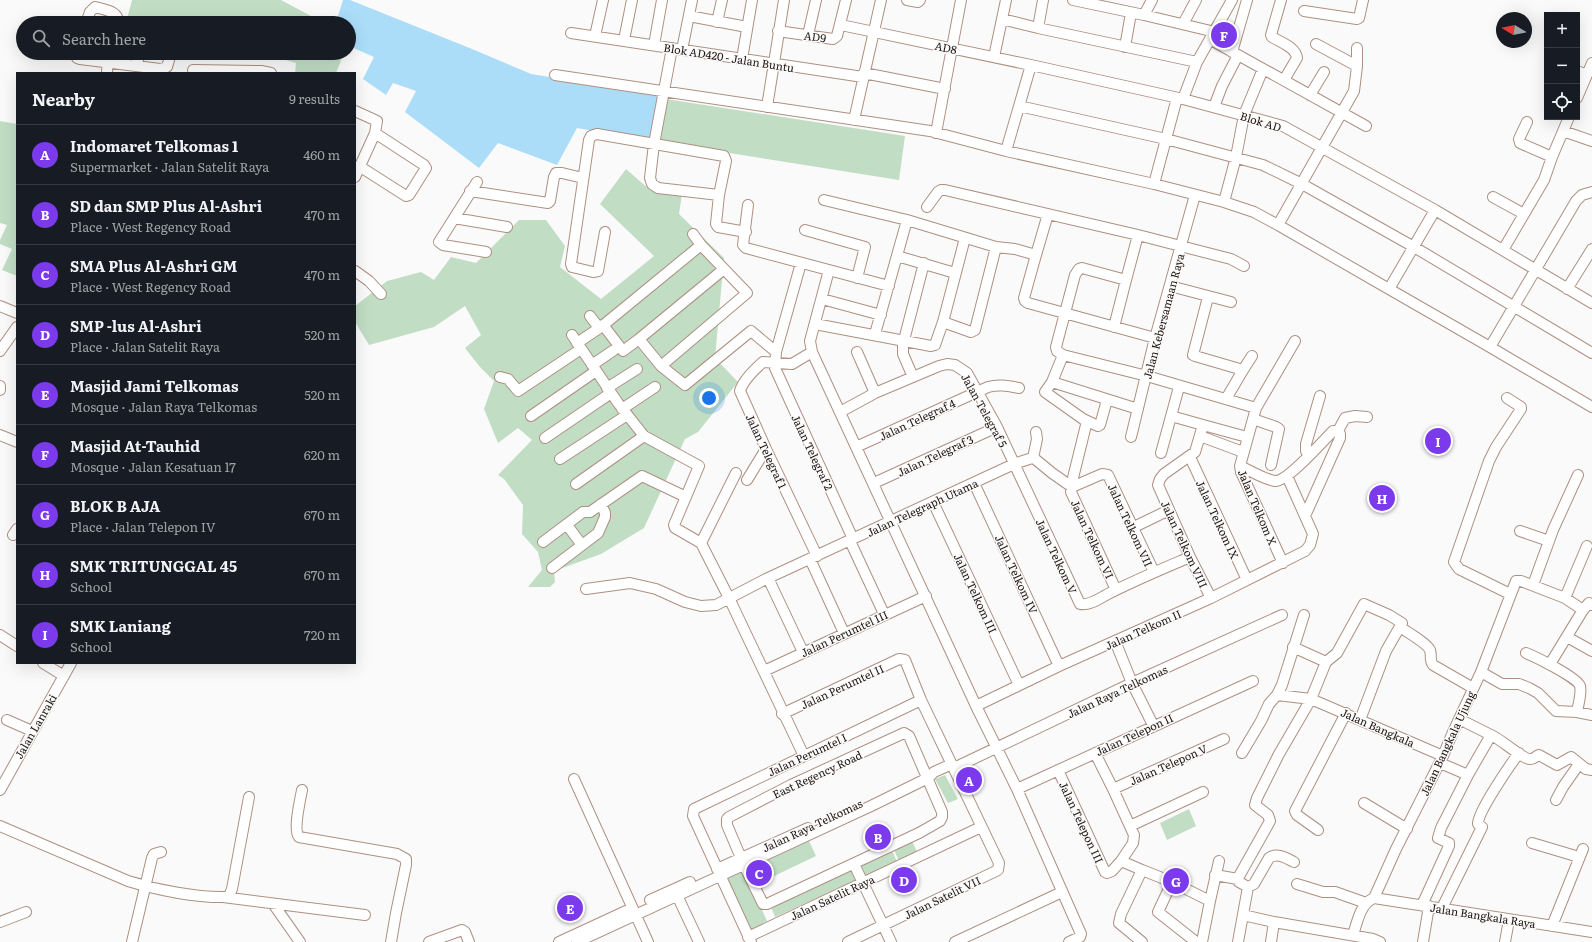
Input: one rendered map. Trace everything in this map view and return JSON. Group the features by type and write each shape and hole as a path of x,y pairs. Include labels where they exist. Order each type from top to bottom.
{"street":[{"path":"595,36 603,0"},
{"path":"624,40 632,0"},
{"path":"654,45 662,0"},
{"path":"682,50 692,0"},
{"path":"717,22 722,0"},
{"path":"742,58 752,0"},
{"path":"767,107 784,0"},
{"path":"808,35 816,0"},
{"name":"AD9","path":"778,31 833,39 837,36 846,0"},
{"path":"854,120 881,0"},
{"path":"907,0 918,2 920,0"},
{"path":"933,132 961,0"},
{"path":"994,57 1006,0"},
{"path":"1038,28 1043,0"},
{"path":"1073,0 1183,24 1213,36 1235,53 1366,126"},
{"path":"1144,15 1152,0"},
{"path":"1183,24 1196,0"},
{"path":"1154,184 1166,139 1180,98 1197,62 1232,0"},
{"path":"1214,107 1235,53 1247,0"},
{"path":"1280,0 1271,35 1294,49 1297,55 1284,80"},
{"path":"1304,11 1359,18 1363,0"},
{"path":"89,16 95,7 117,16"},
{"path":"1124,47 1131,13"},
{"path":"689,16 747,27"},
{"path":"1002,19 1197,62"},
{"name":"AD8","path":"840,25 951,46 994,57"},
{"name":"Blok AD420 - Jalan Buntu","path":"571,33 774,63 864,73 942,89"},
{"path":"1316,44 1357,66"},
{"path":"672,48 654,144 650,178 654,186 719,195"},
{"path":"1278,225 1355,88 1357,48"},
{"name":"Blok AD","path":"994,57 1180,98 1283,126 1435,210 1592,304"},
{"path":"87,60 165,68 169,60"},
{"path":"136,66 138,60"},
{"path":"1580,91 1592,63"},
{"path":"1006,151 1031,65"},
{"path":"1224,202 1236,157 1244,115 1263,69"},
{"path":"193,70 266,72"},
{"path":"1310,95 1324,72"},
{"path":"1580,72 1587,75"},
{"path":"555,75 933,132 1006,151 1154,184 1224,202 1254,212 1278,225 1592,407"},
{"path":"1019,106 1166,139 1263,165 1302,184 1592,353"},
{"path":"356,111 377,121 375,133 356,174"},
{"path":"1503,250 1544,180 1568,120"},
{"path":"1527,122 1519,142 1552,157"},
{"path":"1563,131 1592,141"},
{"path":"359,166 403,196 409,195 426,167 375,133"},
{"path":"605,232 598,271 593,272 572,267 589,140 593,135 597,134 724,156 726,161 719,195 717,226 746,232"},
{"path":"470,192 548,203 551,198 556,173 562,172 583,178"},
{"path":"477,182 440,239 440,243 486,252"},
{"path":"927,207 941,190 1138,235 1231,259 1244,266"},
{"path":"1490,347 1576,201 1582,195 1592,192"},
{"name":"Jalan Kebersamaan Raya","path":"1131,437 1155,338 1195,195"},
{"path":"1493,197 1524,214"},
{"path":"824,200 907,220 996,247 1015,249 1036,255"},
{"path":"748,205 744,245 746,248 801,264 889,286"},
{"path":"1389,289 1435,210"},
{"path":"1048,214 1026,292 1025,301 1155,338"},
{"path":"454,218 507,227"},
{"path":"875,334 907,220"},
{"path":"805,230 865,247 857,278"},
{"path":"661,366 748,294 701,246 693,234"},
{"path":"1114,327 1138,235"},
{"path":"815,324 933,346 936,342 943,322 965,238"},
{"path":"500,377 508,379 518,391 577,343 602,326 701,246"},
{"path":"943,322 971,332 975,330 996,247"},
{"path":"1567,289 1590,254"},
{"path":"897,256 955,273"},
{"path":"913,377 903,354 904,340 924,263"},
{"path":"801,264 776,352 775,363 792,364 812,352"},
{"path":"1126,280 1082,268 1078,269 1056,347 1057,351 1063,355 1147,376 1179,387 1256,408"},
{"path":"590,316 596,324 602,326 623,351 724,269"},
{"path":"828,270 822,299 810,341 812,352 976,706 1017,789 1081,935 1069,942"},
{"path":"356,271 369,281 381,294"},
{"path":"1170,286 1231,302"},
{"path":"1208,297 1193,354 1195,356 1243,370"},
{"path":"822,299 881,315"},
{"path":"0,306 16,313"},
{"path":"0,351 16,328"},
{"path":"639,339 661,366 685,385 751,331 776,352"},
{"name":"Jalan Telkom X","path":"1283,564 1241,472 1240,466 1256,408 1295,341"},
{"path":"577,343 624,412 644,436 699,466 674,525 675,528 701,543 764,671 782,714 804,756"},
{"path":"531,416 594,368 614,350"},
{"path":"857,352 876,393"},
{"path":"1063,355 1052,382 1045,390 1045,394 1087,421 1098,426 1100,425 1107,400"},
{"path":"1226,400 1252,356"},
{"name":"Jalan Telegraf 1","path":"775,363 764,362 742,386 740,391 813,557 844,633"},
{"name":"Jalan Telegraf 2","path":"775,363 776,372 782,386 884,614"},
{"name":"Jalan Telegraf 5","path":"840,412 876,393 939,366 947,364 955,365 967,373 997,427 1014,464"},
{"path":"545,438 637,369"},
{"path":"1052,382 1107,400 1138,408"},
{"name":"Jalan Telegraf 4","path":"856,447 977,391 996,385 1019,388"},
{"path":"560,460 655,387"},
{"path":"1161,453 1179,387"},
{"path":"1309,455 1305,448 1320,396"},
{"path":"1507,398 1518,404 1521,409 1496,446 1488,461 1455,554 1454,562 1459,569 1512,590 1516,581 1519,580 1588,606 1550,664"},
{"path":"1171,416 1247,438"},
{"path":"1305,516 1340,438 1338,431 1345,418 1356,416 1367,417"},
{"path":"1253,419 1276,426 1279,429 1271,465"},
{"path":"1036,432 1037,439 1033,458 1072,487 1087,421"},
{"path":"1190,457 1195,452 1203,425"},
{"name":"Jalan Telegraf 3","path":"874,483 997,427"},
{"path":"1240,466 1276,481 1287,476 1333,431 1338,431"},
{"path":"0,435 16,442"},
{"path":"576,484 644,436"},
{"path":"1200,436 1243,452"},
{"path":"747,480 766,449"},
{"name":"Jalan Telkom VIII","path":"1190,457 1164,474 1158,485 1190,557 1211,598"},
{"name":"Jalan Telkom IX","path":"1190,457 1247,580"},
{"name":"Jalan Telegraph Utama","path":"586,589 630,583 656,589 686,602 705,607 716,605 813,557 1014,464 1033,458"},
{"name":"Jalan Telkom V","path":"1014,464 1079,603 1084,605 1190,557"},
{"path":"701,543 736,473"},
{"name":"Jalan Telkom VII","path":"1072,487 1102,474 1105,474 1109,478 1154,572"},
{"path":"1533,585 1549,541 1578,475"},
{"path":"543,542 583,512 590,512 642,476 686,497"},
{"path":"1287,476 1305,516"},
{"name":"Jalan Telkom IV","path":"974,483 1059,666"},
{"name":"Jalan Telkom VI","path":"1072,487 1071,492 1116,590"},
{"name":"Jalan Telkom III","path":"933,502 1019,685"},
{"path":"552,568 598,533 605,513 601,504"},
{"path":"1132,528 1169,510"},
{"name":"Jalan Telkom II","path":"976,706 1059,666 1211,598 1302,554 1308,548 1313,538 1313,534 1305,516"},
{"path":"567,525 582,545"},
{"path":"1520,531 1549,541"},
{"path":"1565,598 1588,546"},
{"path":"768,578 803,652"},
{"name":"Jalan Bangkala Ujung","path":"1353,935 1360,914 1370,900 1442,759 1481,672 1512,590"},
{"name":"Jalan Perumtel III","path":"764,671 884,614 926,596"},
{"path":"1238,879 1270,821 1268,815 1255,805 1257,798 1276,760 1312,699 1326,662 1337,653 1364,604 1389,615 1402,623 1386,651 1360,720"},
{"name":"Jalan Raya Telkomas","path":"559,942 634,911 870,803 929,774 953,766 996,747 1282,615"},
{"path":"1242,753 1269,704 1277,695 1282,685 1304,615"},
{"path":"1400,627 1428,647 1431,653 1430,661 1433,665 1473,688"},
{"path":"0,635 16,645"},
{"path":"1567,637 1592,651"},
{"path":"1115,642 1132,683 1153,725"},
{"path":"1293,647 1326,662"},
{"path":"1526,653 1550,664 1579,684 1580,690 1577,712"},
{"name":"Jalan Perumtel II","path":"782,714 902,658 921,700"},
{"path":"45,664 64,676"},
{"name":"Jalan Lanraki","path":"0,790 70,664"},
{"path":"1481,672 1502,684 1519,684 1529,688 1538,693 1556,711 1577,712 1592,715"},
{"name":"Jalan Telepon II","path":"1017,789 1153,725 1253,681"},
{"name":"Jalan Bangkala","path":"1277,695 1312,699 1346,713 1442,759 1468,775"},
{"path":"921,700 981,827"},
{"name":"Jalan Perumtel I","path":"719,872 692,816 694,809 921,700"},
{"path":"1318,830 1297,815 1295,811 1346,713"},
{"path":"1459,719 1491,736 1496,737 1530,759 1539,755 1557,765 1571,757 1586,769 1592,770"},
{"path":"7,720 32,731"},
{"name":"East Regency Road","path":"742,861 727,825 727,819 730,816 791,785 904,733 909,736 929,774"},
{"path":"1423,942 1426,906 1449,846 1449,843 1438,838 1441,828 1468,775 1491,736"},
{"name":"Jalan Telepon V","path":"1113,789 1224,739"},
{"path":"1095,753 1134,835 1133,843 1121,861 1172,882 1210,901"},
{"path":"1442,908 1482,827 1478,824 1478,820 1486,804 1519,753"},
{"path":"1556,800 1579,764"},
{"name":"Jalan Telepon III","path":"1058,770 1105,872 1107,873 1112,871 1121,861"},
{"path":"742,861 762,902 765,905 854,864 940,821 942,812 929,774"},
{"path":"574,778 648,942"},
{"path":"302,790 296,829 299,837 398,854 406,859 392,942"},
{"path":"1130,826 1202,792"},
{"path":"223,898 230,896 232,889 249,797"},
{"path":"1364,803 1407,828"},
{"path":"0,826 128,882 205,896 365,915"},
{"name":"Jalan Satelit VII","path":"848,942 996,872 999,867 981,827"},
{"name":"Jalan Satelit Raya","path":"750,939 864,882 981,827"},
{"path":"1532,843 1581,853 1552,926"},
{"path":"132,942 153,855 161,852"},
{"path":"1216,875 1238,879 1239,882 1248,886 1254,884 1272,855 1278,855 1294,862"},
{"path":"1202,942 1219,861"},
{"path":"854,864 864,882 891,942"},
{"path":"1142,870 1119,922 1125,929 1142,942"},
{"path":"719,872 750,939"},
{"path":"1172,882 1158,912 1196,942"},
{"name":"Jalan Bangkala Raya","path":"1297,884 1323,892 1335,892 1370,900 1442,908 1509,920 1592,932"},
{"path":"1238,942 1248,886"},
{"path":"676,892 700,942"},
{"path":"955,942 1062,892"},
{"path":"274,904 300,942"},
{"name":"Jalan Raya Telkomas","path":"577,942 634,911"},
{"path":"0,922 26,912"},
{"path":"1243,915 1377,940"},
{"path":"1505,942 1509,920"},
{"path":"1271,942 1274,922"},
{"path":"429,942 462,930 465,932 469,942"}],"green space":[{"path":"132,0 281,0 311,16 128,16"},
{"path":"286,60 341,60 336,72 295,72 296,63"},
{"path":"666,99 905,136 899,180 660,142"},
{"path":"0,121 16,124 16,276 2,270 12,249 0,244 0,240 7,225 0,223"},
{"path":"626,169 650,190 682,194 679,214 724,258 715,358 738,382 698,432 685,439 644,528 601,554 554,571 555,582 550,587 528,587 542,570 538,552 522,534 523,505 504,479 498,475 532,440 518,428 498,443 484,409 494,381 480,367 465,348 481,335 465,306 434,327 369,345 356,324 356,305 387,281 421,272 434,280 451,257 476,263 519,220 546,220 565,246 560,267 601,299 654,256 600,204"},
{"path":"945,775 958,799 948,803 935,779"},
{"path":"1189,809 1196,826 1167,840 1160,823"},
{"path":"809,841 816,856 770,878 763,862"},
{"path":"912,841 917,852 899,861 894,850"},
{"path":"892,850 897,862 865,877 860,865"},
{"path":"853,869 858,879 775,917 771,907"},
{"path":"744,870 767,921 749,930 726,879"}],"water":[{"path":"343,0 350,0 531,74 661,95 652,140 577,128 557,165 498,143 479,168 405,112 416,91 393,83 386,95 363,79 374,57 356,49 356,16 338,16"}],"place":[{"name":"Masjid At-Tauhid","path":"1224,35"},
{"name":"SMK Laniang","path":"1438,441"},
{"name":"SMK TRITUNGGAL 45","path":"1382,498"},
{"name":"Indomaret Telkomas 1","path":"969,780"},
{"name":"SD dan SMP Plus Al-Ashri","path":"878,837"},
{"name":"SMA Plus Al-Ashri GM","path":"759,873"},
{"name":"SMP -lus Al-Ashri","path":"904,880"},
{"name":"BLOK B AJA","path":"1176,881"},
{"name":"Masjid Jami Telkomas","path":"570,908"}]}
